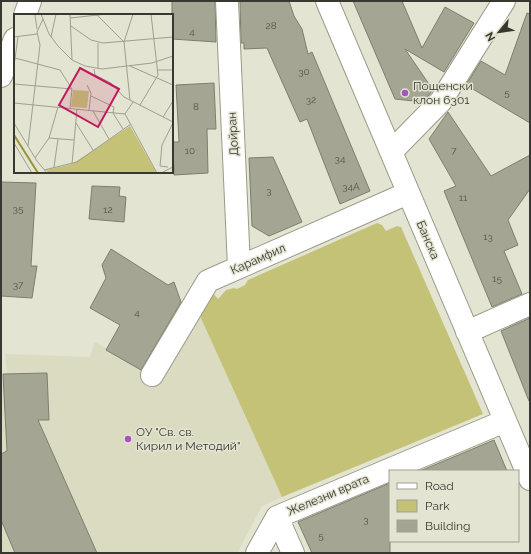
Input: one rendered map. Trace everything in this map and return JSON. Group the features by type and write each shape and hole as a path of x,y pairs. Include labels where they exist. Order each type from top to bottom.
{"street":[{"path":"24,14 30,1"},
{"name":"Дойран","path":"227,1 239,267"},
{"name":"Банска","path":"327,1 530,479"},
{"path":"391,152 440,101 504,1"},
{"path":"1,76 14,42"},
{"name":"Карамфил","path":"152,375 208,281 408,193"},
{"path":"467,332 530,304"},
{"name":"Железни врата","path":"257,553 277,517 505,421"},
{"path":"277,517 293,553"}],"shaded area":[{"name":"ОУ \"Св. св. Кирил и Методий\"","path":"200,316 282,497 262,506 237,553 1,553 1,377 7,374 5,354 90,357 95,342 161,381"}],"green space":[{"path":"377,223 382,225 386,231 397,226 401,227 483,414 282,497 200,316 212,292 218,299 226,290 234,288 237,289 245,285 248,280"}],"building":[{"path":"172,1 215,1 216,42 173,39"},
{"path":"240,1 289,1 294,16 302,29 308,54 312,52 370,191 340,204 307,119 300,122 267,48 244,49 244,43 241,43"},
{"path":"353,1 402,1 422,48 445,7 474,23 444,72 405,49 433,90 423,102 395,99"},
{"path":"527,13 530,14 530,123 466,85 481,61 505,75"},
{"path":"214,83 216,129 207,129 208,173 174,175 173,142 179,142 176,85"},
{"path":"448,112 491,176 530,155 530,189 508,220 518,245 504,251 522,294 492,307 444,191 456,186 429,139"},
{"path":"273,157 302,222 269,236 252,226 249,158"},
{"path":"1,182 36,183 31,266 37,266 32,298 1,296"},
{"path":"92,186 120,187 119,196 126,197 124,222 89,219"},
{"path":"111,249 168,285 174,282 181,302 141,370 106,350 120,325 90,308 106,278 102,265"},
{"path":"530,318 530,400 529,401 501,331"},
{"path":"47,373 49,420 38,420 97,553 15,553 1,520 1,454 7,451 3,374"},
{"path":"494,440 507,470 422,470"},
{"path":"389,483 390,553 312,553 298,522"}],"place":[{"name":"Пощенски клон 6301","path":"405,93"},
{"name":"ОУ \"Св. св. Кирил и Методий\"","path":"128,439"}]}
